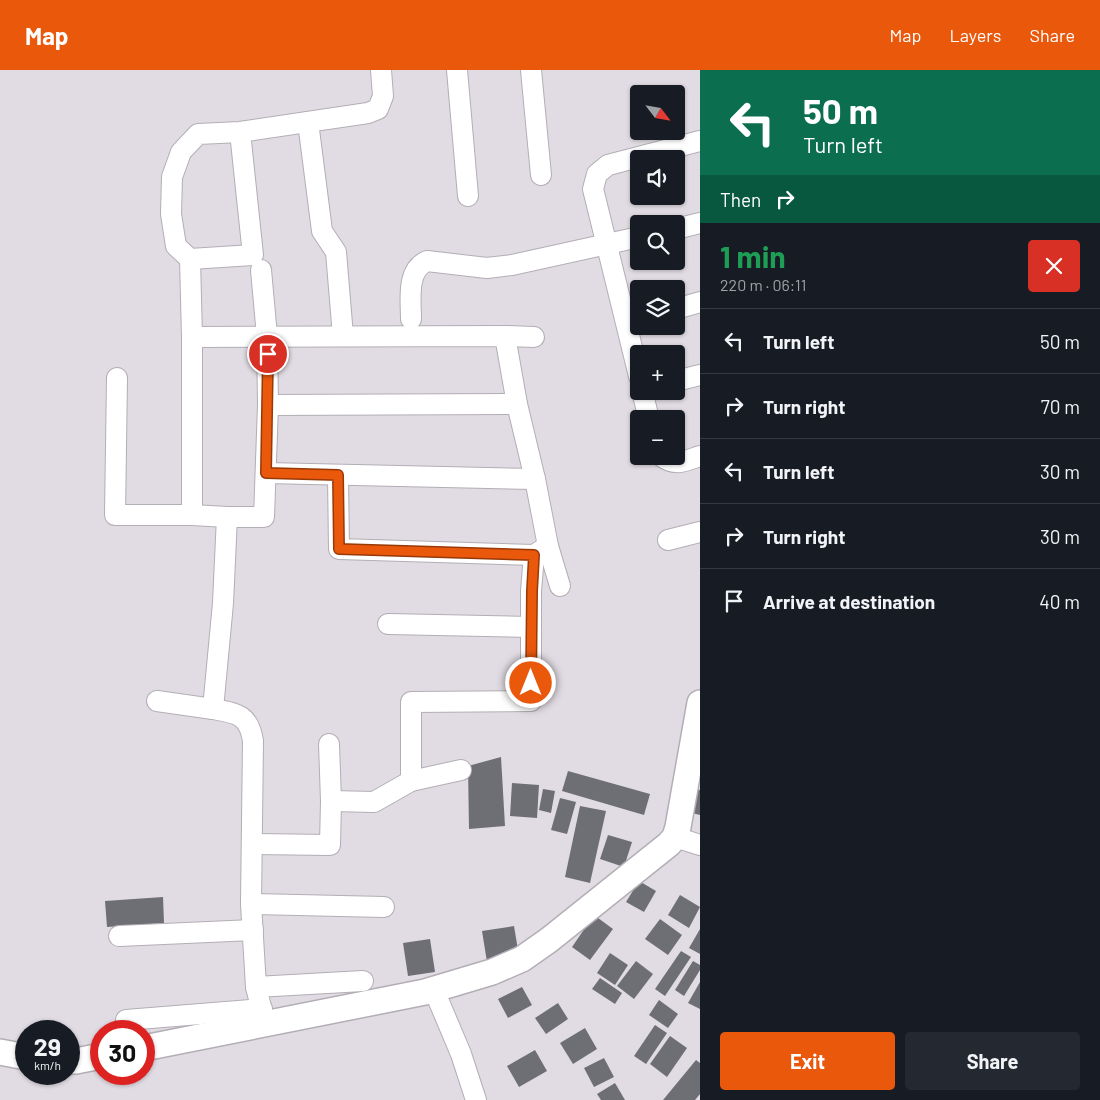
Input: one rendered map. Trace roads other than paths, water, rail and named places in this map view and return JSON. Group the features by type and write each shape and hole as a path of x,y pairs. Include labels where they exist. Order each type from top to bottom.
{"street":[{"path":"192,515 190,259 176,246 171,214 172,177 181,152 198,134 240,132 368,113 378,109 383,96 380,70"},
{"path":"456,70 468,196"},
{"path":"532,70 541,175"},
{"path":"308,122 322,231 336,252 343,336"},
{"path":"190,259 253,255 240,132"},
{"path":"630,315 607,245 593,189 597,174 608,165 700,140"},
{"path":"685,227 700,223"},
{"path":"411,319 412,288 415,271 420,264 427,261 487,268 512,265 630,239"},
{"path":"117,378 115,515 264,517 268,405 267,336 261,270"},
{"path":"685,306 700,302"},
{"path":"192,336 534,337"},
{"path":"411,782 411,702 531,701 531,627 541,551 535,479 517,404 505,336"},
{"path":"685,378 700,374"},
{"path":"268,405 517,404"},
{"path":"685,461 700,456"},
{"path":"266,473 535,479"},
{"path":"338,475 339,549 541,551"},
{"path":"212,709 223,603 227,517"},
{"path":"668,540 700,532"},
{"path":"541,551 560,586"},
{"path":"388,624 531,627"},
{"path":"157,701 232,712 244,719 251,729 253,741 251,904 256,987 263,1016"},
{"path":"155,1045 263,1016 434,990 492,972 522,959 669,844 675,837 700,703"},
{"path":"252,844 330,845 329,744"},
{"path":"331,801 374,802 411,782 461,770"},
{"path":"675,837 700,845"},
{"path":"251,904 384,907"},
{"path":"119,936 253,930"},
{"path":"256,987 363,981"},
{"path":"434,990 461,1054 476,1100"},
{"path":"126,1020 263,1016"},
{"path":"0,1052 15,1055"}]}
